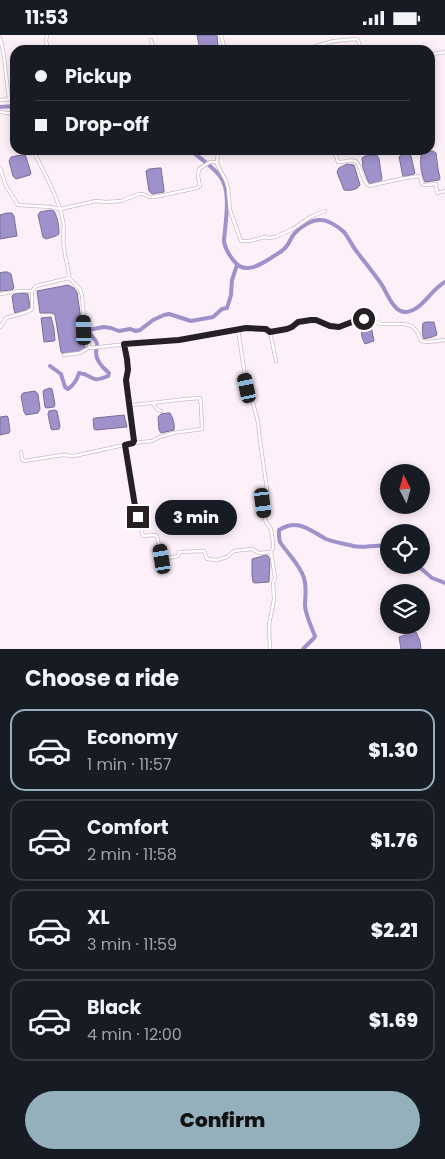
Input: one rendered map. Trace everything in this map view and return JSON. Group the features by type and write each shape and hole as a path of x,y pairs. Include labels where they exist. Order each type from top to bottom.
{"street":[{"path":"358,35 360,45"},
{"path":"0,38 9,99 0,100"},
{"path":"320,45 334,41 358,39"},
{"path":"152,40 153,45"},
{"path":"36,155 49,182 64,223 63,241 69,278 80,289 82,295 84,330 90,347"},
{"path":"218,155 218,167 226,181 230,210 241,241 275,237 293,229 312,216 326,211"},
{"path":"336,155 338,162 355,161 358,163 362,176 369,186 420,176 424,185 436,184 437,193 445,191"},
{"path":"0,169 6,186 18,205 60,209 96,201 121,201 139,194 155,197 197,188 200,186 199,169 210,162 217,162"},
{"path":"0,327 6,318 28,312 32,309 32,291 36,286 69,278"},
{"path":"0,294 32,291"},
{"path":"64,355 80,353 90,347 179,340 246,328 266,329 270,332 287,329 298,322 311,320 339,327 364,319 381,324 408,324 418,333 423,342 445,340"},
{"path":"238,330 247,388 258,422 267,489 263,503 265,519 271,529 273,543 271,552 275,578 273,583 273,608 269,619 270,649"},
{"path":"270,332 276,361"},
{"path":"124,344 127,359 128,370 126,377 133,443"},
{"path":"21,452 24,461 74,455 152,441 173,433 202,429 200,398 130,405"},
{"path":"152,404 161,411"},
{"path":"125,445 135,506 143,536 157,536 162,559 178,556 181,551 204,551 207,559 217,560 227,557 234,551 252,549 259,553 271,552"}],"shaded area":[{"path":"197,35 217,35 218,45 199,45"},
{"path":"436,153 439,180 425,182 422,175 422,155 435,155"},
{"path":"25,155 31,173 16,179 13,176 9,161 11,157"},
{"path":"377,155 382,179 380,182 369,184 363,168 362,158"},
{"path":"401,155 411,156 414,174 403,177 399,157"},
{"path":"347,164 354,165 360,185 353,190 344,190 337,172 339,168"},
{"path":"161,168 164,192 152,194 149,191 146,171"},
{"path":"54,211 56,216 59,234 46,239 43,237 38,215 40,212"},
{"path":"12,213 14,216 17,236 0,239 0,215"},
{"path":"0,273 11,274 14,288 12,290 0,291"},
{"path":"68,285 77,292 85,348 84,351 63,354 61,352 55,315 52,313 40,313 37,291"},
{"path":"19,293 28,294 30,307 28,310 15,313 12,296"},
{"path":"51,317 55,340 44,342 41,318"},
{"path":"434,322 437,335 424,339 423,323"},
{"path":"371,326 374,341 365,344 362,338 362,331 363,327"},
{"path":"50,388 52,389 55,404 54,407 46,408 43,392"},
{"path":"35,391 38,394 40,409 38,413 26,415 21,396 23,393"},
{"path":"49,411 57,411 60,426 59,429 52,430 48,414"},
{"path":"170,413 173,419 174,430 161,433 158,417 161,414"},
{"path":"124,415 127,427 94,429 93,419 95,418"},
{"path":"7,416 10,431 0,435 0,417"},
{"path":"266,555 270,560 269,582 255,583 253,582 252,575 252,559"},
{"path":"407,634 417,634 421,649 401,649 399,637"}],"waterway":[{"path":"0,107 10,106"},
{"path":"196,155 213,169 224,182 227,198 225,247 238,265 247,268 262,263 287,246 294,234 303,226 310,222 321,220 333,224 344,232 382,285 391,302 398,309 406,312 412,310 445,282"},
{"path":"50,366 61,374 65,387 68,389 75,382 79,373 95,379 108,376 109,373 97,359 97,344 89,330 104,327 119,331 130,329 136,331 153,320 169,314 191,321 213,317 222,309 227,308 237,265"},
{"path":"303,649 315,636 305,606 305,582 300,569 280,542 279,530 292,525 298,525 336,542 358,547 380,546"},
{"path":"427,574 445,583"}],"route":[{"path":"138,517 125,445 134,441 126,380 128,370 124,344 179,340 246,328 266,329 270,332 287,329 298,322 311,320 339,327 364,319"}]}
